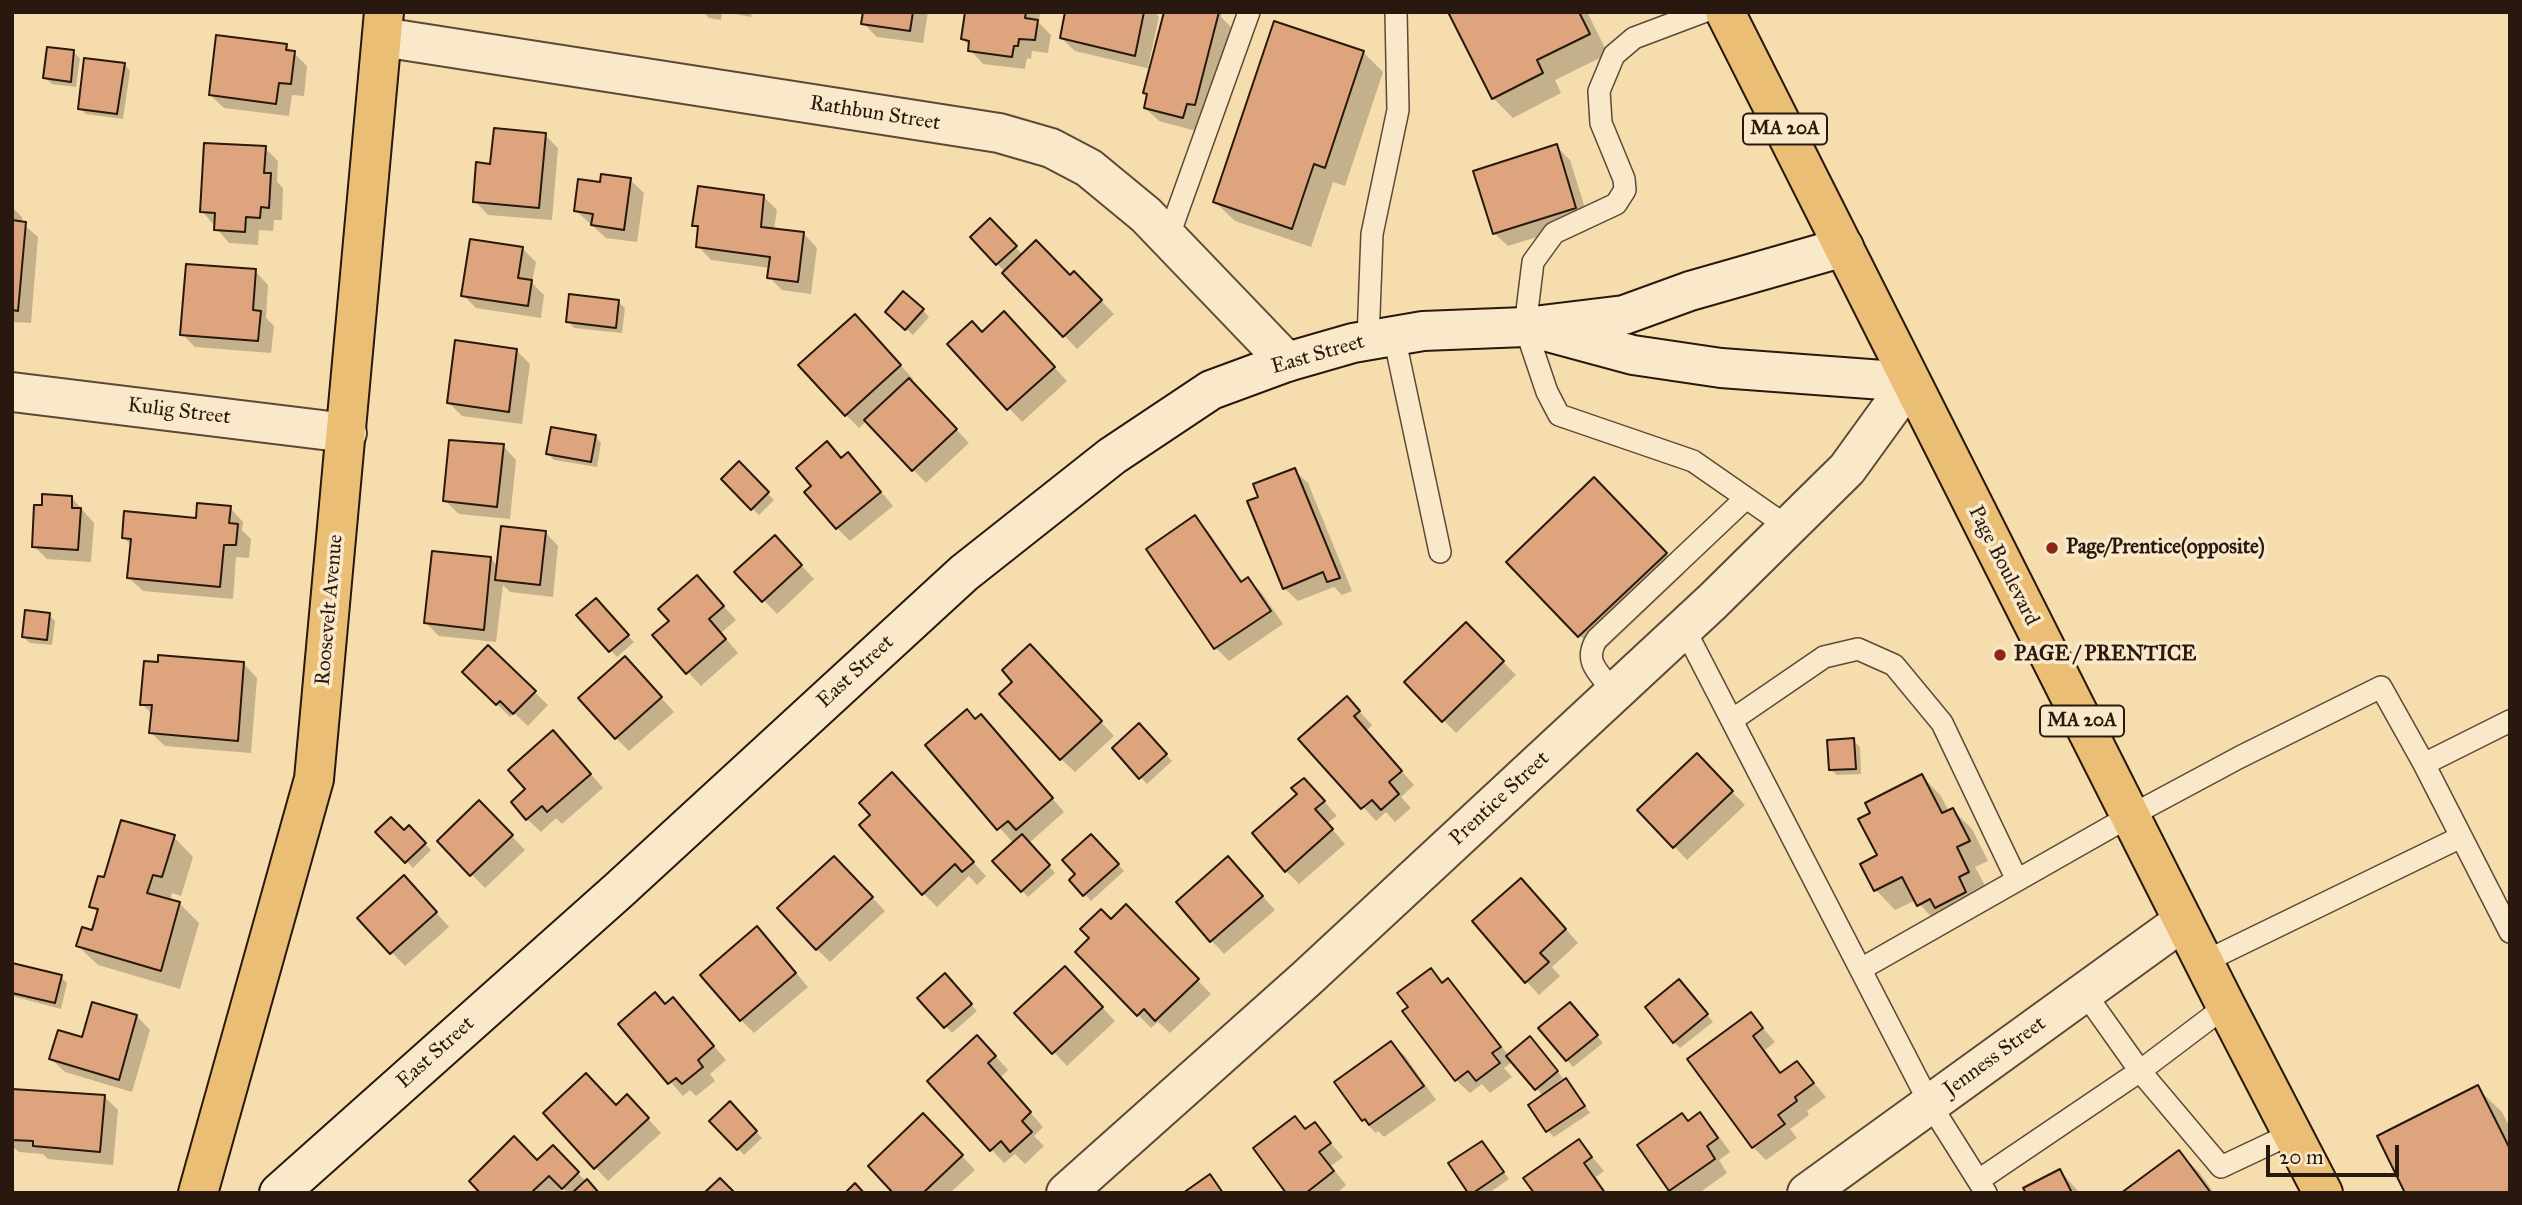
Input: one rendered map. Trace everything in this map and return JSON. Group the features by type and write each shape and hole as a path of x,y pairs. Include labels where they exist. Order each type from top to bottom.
{"main road":[{"name":"Page Boulevard","path":"1725,12 2323,1193"},
{"name":"Roosevelt Avenue","path":"198,1193 314,779 383,25"}],"street":[{"name":"Rathbun Street","path":"383,25 999,133 1051,148 1089,168 1146,215 1287,362"},
{"name":"East Street","path":"279,1193 619,890 964,573 1112,456 1211,390 1287,362 1381,338 1423,331 1525,327 1624,315 1690,291 1844,247"},
{"name":"East Street","path":"1525,327 1633,355 1709,366 1910,382"},
{"name":"Prentice Street","path":"1066,1193 1306,979 1684,628 1847,469 1910,382"},
{"name":"Kulig Street","path":"12,392 346,433"},
{"name":"Jenness Street","path":"1807,1193 2183,920"}],"lane":[{"path":"1168,238 1249,12"},
{"path":"1396,12 1398,110 1371,234 1381,338 1440,552"},
{"path":"1703,12 1634,38 1614,55 1599,92 1601,123 1624,178 1625,190 1616,204 1554,233 1533,262 1525,327 1559,415 1693,461 1787,527"},
{"path":"1615,693 1591,661 1590,649 1597,639 1745,498"},
{"path":"1684,628 1930,1104 1983,1187 2226,1006"},
{"path":"1732,720 1824,657 1858,649 1894,665 1942,723 2017,880"},
{"path":"1861,969 2130,816 2240,757 2381,687 2424,764 2510,932"},
{"path":"2424,764 2510,721"},
{"path":"2204,962 2461,837"},
{"path":"2084,992 2140,1071 2221,1167 2293,1133"}],"building":[{"path":"863,12 913,12 910,31 861,24"},
{"path":"965,12 1026,12 1025,18 1038,20 1035,40 1019,39 1018,46 1014,46 1012,57 968,51 969,41 961,39"},
{"path":"1065,12 1144,12 1135,56 1060,38"},
{"path":"1164,12 1219,12 1195,105 1187,104 1183,118 1144,108 1147,94 1143,93"},
{"path":"1448,12 1579,12 1590,34 1537,60 1543,73 1492,99"},
{"path":"1274,21 1364,51 1325,168 1314,164 1292,229 1213,202"},
{"path":"216,35 287,44 286,50 295,51 291,84 279,83 276,104 209,95"},
{"path":"47,47 74,50 71,82 43,78"},
{"path":"84,58 125,63 117,114 78,109"},
{"path":"494,128 546,133 539,208 473,202 476,162 490,164"},
{"path":"204,143 266,146 264,173 271,173 269,208 261,207 260,218 246,217 245,232 214,230 215,213 200,212"},
{"path":"1557,144 1576,208 1493,234 1473,171"},
{"path":"601,174 631,178 624,230 591,225 593,214 574,211 578,179 600,182"},
{"path":"698,186 764,195 761,227 804,232 798,282 767,278 770,257 696,247 698,226 692,226"},
{"path":"990,218 1017,246 996,265 970,237"},
{"path":"12,220 26,222 18,311 12,310"},
{"path":"470,239 523,247 518,278 532,280 528,306 461,296"},
{"path":"1036,240 1070,275 1074,271 1102,300 1063,337 1002,273"},
{"path":"186,264 256,269 253,310 261,311 258,341 180,335"},
{"path":"903,291 924,309 905,330 885,312"},
{"path":"569,294 619,300 616,328 566,322"},
{"path":"1004,311 1055,367 1007,410 947,344 972,321 982,332"},
{"path":"855,314 901,365 845,416 798,365"},
{"path":"455,340 517,349 509,412 447,403"},
{"path":"909,378 957,429 912,471 864,420"},
{"path":"551,427 596,435 591,462 546,454"},
{"path":"449,440 504,444 497,507 443,501"},
{"path":"827,441 841,458 848,452 881,492 836,529 804,492 811,486 796,468"},
{"path":"739,461 769,492 751,510 721,479"},
{"path":"1295,468 1340,578 1327,582 1323,572 1283,589 1247,501 1258,497 1253,484"},
{"path":"1594,477 1667,553 1578,637 1506,562"},
{"path":"42,494 72,496 72,508 81,508 78,550 32,547 34,505 42,505"},
{"path":"197,503 231,506 229,523 238,524 236,545 224,545 220,587 127,578 131,539 122,538 124,511 196,518"},
{"path":"1195,515 1241,582 1248,577 1271,611 1214,649 1146,549"},
{"path":"501,526 546,531 540,585 495,580"},
{"path":"775,535 802,565 762,602 734,572"},
{"path":"432,551 491,557 484,630 424,623"},
{"path":"697,575 724,606 709,619 726,639 686,674 652,635 669,621 658,609"},
{"path":"596,598 629,635 609,652 576,615"},
{"path":"25,610 50,613 47,640 22,637"},
{"path":"1466,622 1504,661 1442,722 1404,682"},
{"path":"1030,644 1102,721 1060,760 999,694 1012,682 1002,670"},
{"path":"488,645 536,691 513,714 500,701 496,705 462,672"},
{"path":"158,655 244,662 238,741 149,733 152,705 140,705 144,661 158,662"},
{"path":"625,656 662,697 615,739 578,698"},
{"path":"1347,696 1360,711 1354,716 1402,771 1389,782 1399,794 1381,810 1372,800 1361,809 1298,739"},
{"path":"967,709 975,719 981,714 1053,798 1016,830 1008,821 997,830 925,745"},
{"path":"1139,723 1167,754 1139,779 1112,748"},
{"path":"553,730 591,774 547,812 542,806 526,820 511,802 525,789 508,770"},
{"path":"1854,738 1856,769 1829,770 1827,740"},
{"path":"1697,753 1733,791 1673,848 1637,810"},
{"path":"892,772 974,862 962,872 955,864 922,895 859,825 870,815 859,803"},
{"path":"1922,774 1942,813 1953,808 1970,841 1957,847 1969,872 1959,877 1966,892 1935,908 1930,899 1917,906 1902,877 1874,891 1860,864 1877,855 1858,819 1870,813 1865,803"},
{"path":"1304,778 1325,801 1315,809 1333,829 1285,872 1252,833 1297,794 1291,788"},
{"path":"479,800 513,835 470,876 437,841"},
{"path":"391,817 404,830 409,825 426,843 405,863 375,832"},
{"path":"121,820 175,835 162,877 153,875 147,893 180,902 161,971 76,946 82,927 92,930 98,909 89,907 98,876 104,877"},
{"path":"1022,834 1050,865 1021,892 992,861"},
{"path":"1091,834 1119,864 1083,896 1069,880 1075,874 1062,860"},
{"path":"834,856 873,897 816,950 777,908"},
{"path":"1228,856 1263,896 1210,942 1176,902"},
{"path":"404,875 437,912 390,954 357,918"},
{"path":"1521,878 1566,929 1540,953 1549,962 1525,983 1472,921"},
{"path":"1126,904 1199,979 1155,1021 1144,1009 1137,1016 1075,952 1089,938 1080,929 1101,909 1111,919"},
{"path":"757,926 796,973 740,1021 700,975"},
{"path":"12,963 62,975 55,1003 12,993"},
{"path":"1065,966 1103,1007 1052,1054 1014,1013"},
{"path":"1431,968 1442,983 1448,978 1501,1047 1492,1053 1500,1063 1476,1081 1468,1071 1455,1081 1402,1011 1408,1007 1397,993"},
{"path":"945,973 972,1004 944,1028 917,998"},
{"path":"1679,979 1708,1014 1673,1043 1645,1007"},
{"path":"655,992 665,1004 673,997 714,1046 698,1060 703,1067 682,1084 676,1078 668,1084 618,1024"},
{"path":"92,1002 137,1015 119,1080 49,1059 58,1030 82,1037"},
{"path":"1570,1002 1598,1035 1566,1061 1538,1028"},
{"path":"1751,1012 1763,1028 1753,1036 1780,1073 1797,1061 1814,1083 1795,1097 1797,1101 1778,1115 1785,1124 1752,1148 1687,1059"},
{"path":"977,1035 996,1056 988,1063 1031,1112 1022,1121 1032,1132 1010,1152 1001,1141 990,1151 927,1081"},
{"path":"1530,1036 1558,1071 1535,1090 1506,1056"},
{"path":"1391,1041 1424,1086 1369,1125 1365,1119 1362,1121 1334,1082"},
{"path":"586,1073 616,1105 627,1094 649,1118 594,1169 543,1113"},
{"path":"1566,1078 1585,1106 1546,1132 1528,1105"},
{"path":"2478,1085 2510,1149 2510,1193 2405,1193 2377,1136"},
{"path":"12,1089 105,1095 100,1152 33,1146 33,1141 12,1140"},
{"path":"730,1101 757,1131 737,1150 709,1121"},
{"path":"1700,1112 1718,1138 1707,1146 1715,1159 1669,1191 1637,1145 1682,1113 1688,1121"},
{"path":"923,1113 963,1155 923,1193 893,1193 868,1166"},
{"path":"1295,1116 1305,1129 1315,1122 1331,1143 1319,1152 1334,1171 1306,1193 1286,1193 1253,1148"},
{"path":"514,1136 537,1160 553,1145 579,1172 562,1189 549,1176 534,1193 480,1193 469,1181"},
{"path":"1579,1139 1592,1157 1584,1163 1605,1193 1534,1193 1523,1178"},
{"path":"1482,1141 1504,1172 1473,1193 1468,1193 1448,1163"},
{"path":"2179,1150 2211,1193 2121,1193"},
{"path":"2060,1169 2072,1193 2026,1193 2023,1188"},
{"path":"1210,1174 1223,1193 1183,1193"},
{"path":"720,1178 735,1193 704,1193"},
{"path":"587,1179 599,1193 572,1193"},
{"path":"855,1183 864,1193 845,1193"}],"place":[{"name":"Page/Prentice(opposite)","path":"2052,548"},
{"name":"PAGE / PRENTICE","path":"2000,655"}]}
